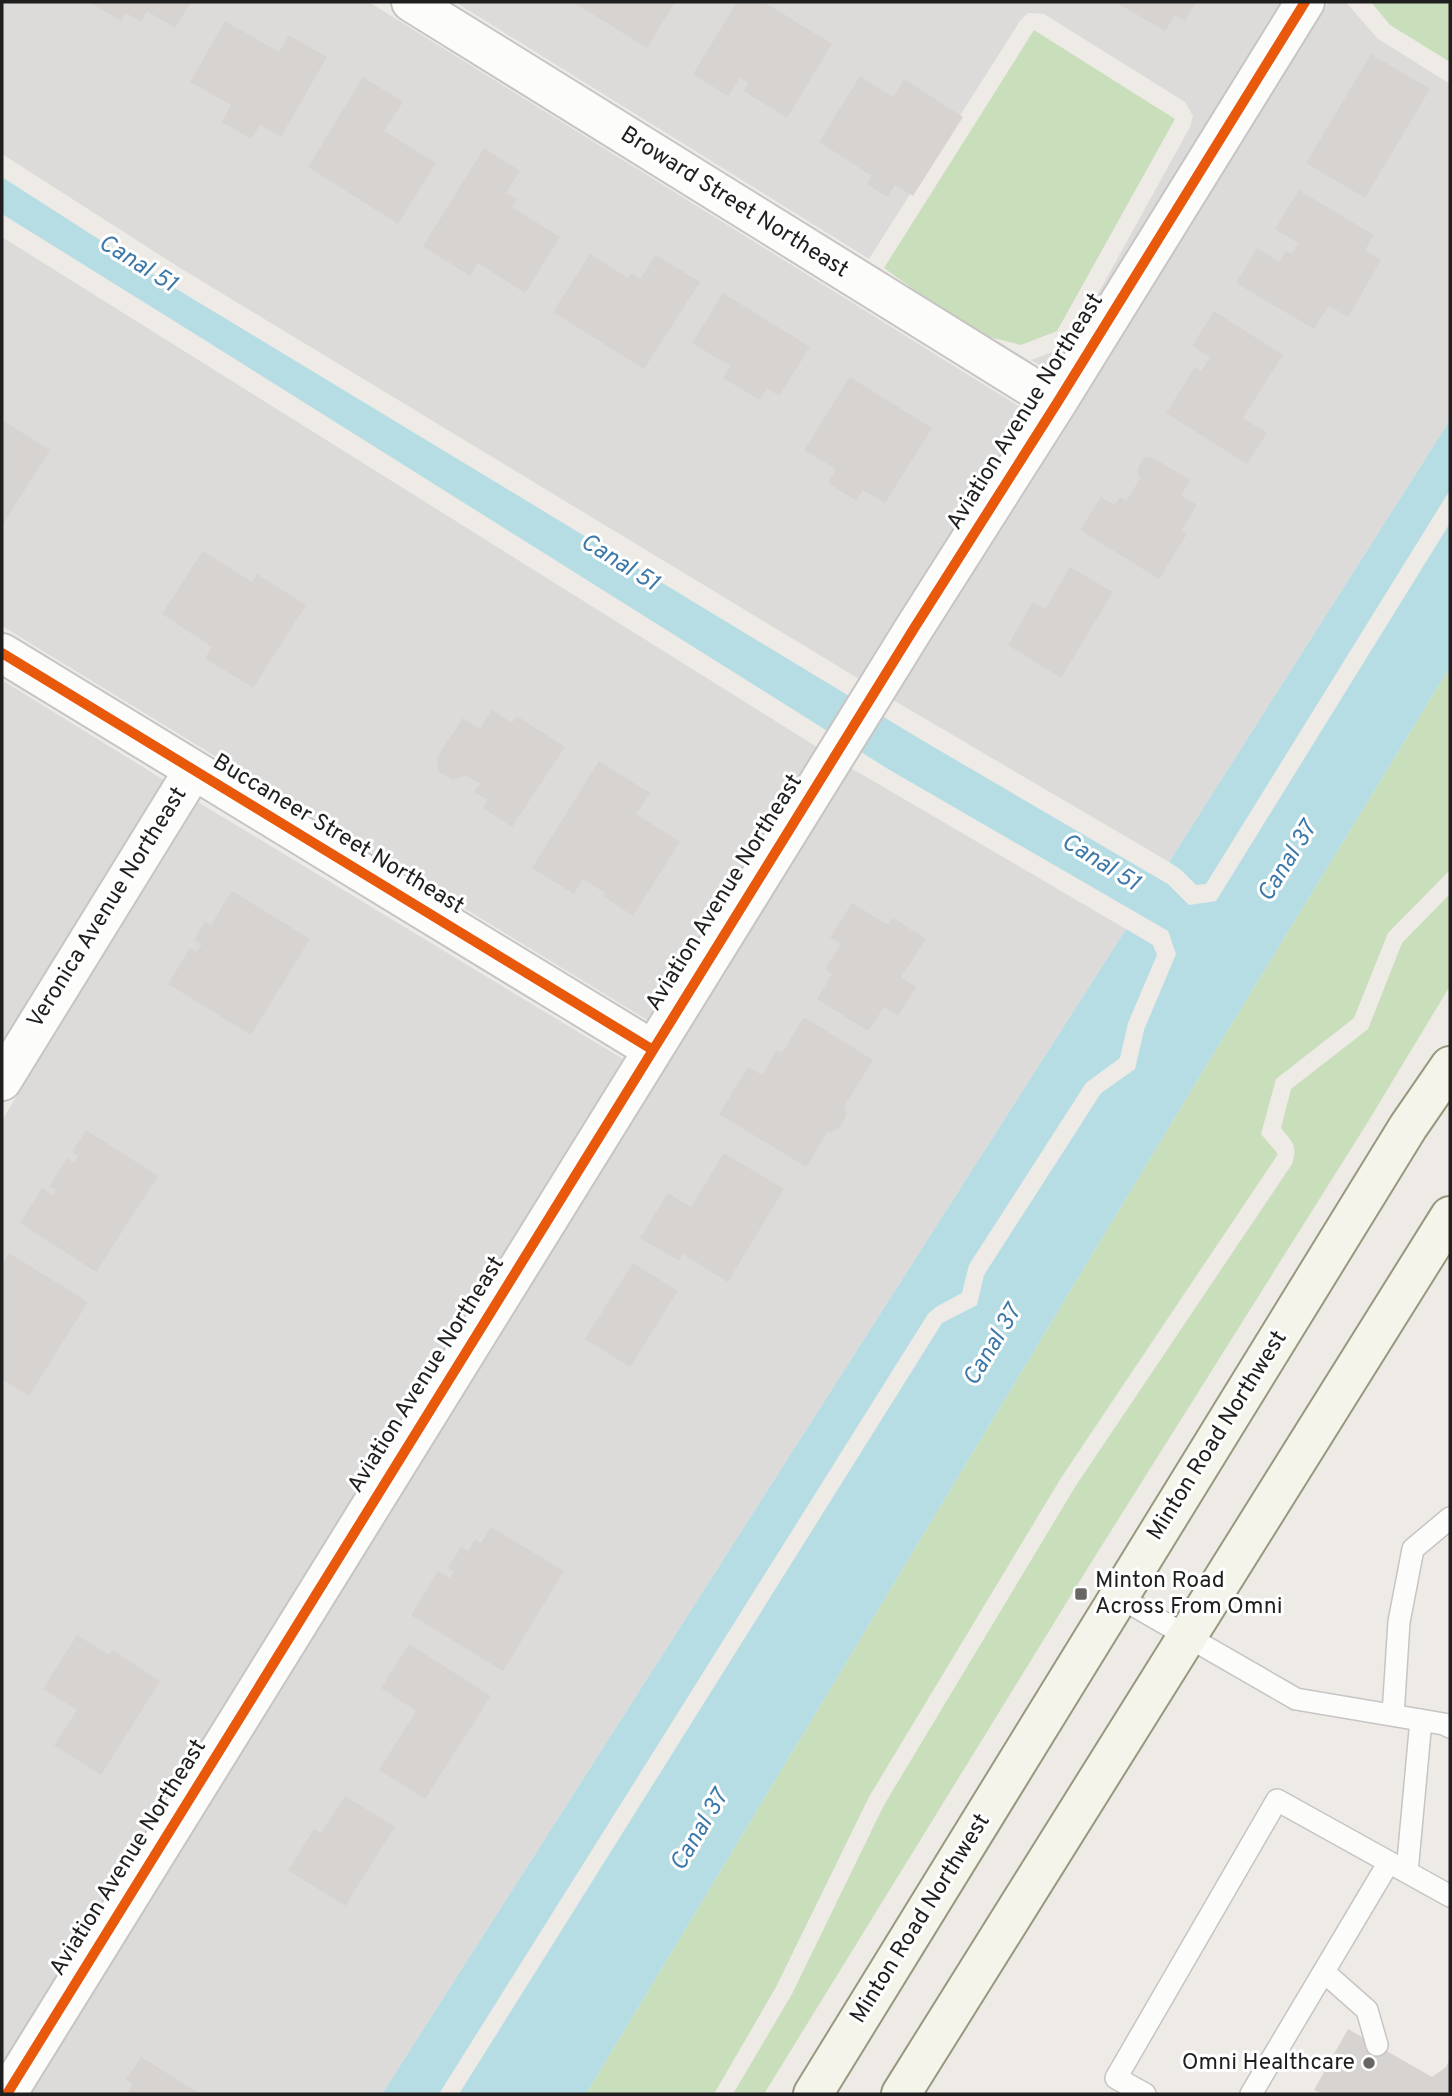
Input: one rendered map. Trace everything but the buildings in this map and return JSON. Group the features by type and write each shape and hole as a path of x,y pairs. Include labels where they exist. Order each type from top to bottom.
{"main road":[{"name":"Minton Road Northwest","path":"813,2094 1408,1127 1450,1066"},
{"path":"901,2094 1450,1216"}],"street":[{"name":"Broward Street Northeast","path":"411,2 1058,403"},
{"name":"Aviation Avenue Northeast","path":"7,2094 906,641 1058,403 1305,2"},
{"name":"Buccaneer Street Northeast","path":"2,653 653,1050"},
{"name":"Veronica Avenue Northeast","path":"2,1081 192,771"}],"lane":[{"path":"1392,1715 1399,1622 1413,1549 1450,1518"},
{"path":"1119,1597 1296,1699 1450,1727"},
{"path":"1251,2094 1324,1972 1398,1867 1421,1720"},
{"path":"1145,2094 1116,2078 1277,1800 1450,1896"},
{"path":"1324,1972 1367,2010 1377,2045"}],"shaded area":[{"path":"2,2 369,2 1028,412 859,679 180,268 2,154"},
{"path":"455,2 1281,2 1073,339 1190,127 1193,116 1185,102 1044,14 1028,13 1020,21 869,259"},
{"path":"1329,2 1346,2 1377,38 1450,84 1450,420 1169,862 893,700 1063,433"},
{"path":"2,237 817,747 647,1020 2,626"},
{"path":"1073,339 1052,373 1031,360 1062,348"},
{"path":"2,680 164,780 2,1043"},
{"path":"851,768 1126,929 382,2094 31,2094"},
{"path":"198,802 623,1059 2,2064 2,1120"}],"green space":[{"path":"1371,2 1450,2 1450,62 1390,25"},
{"path":"1034,30 1175,119 1057,331 1021,345 974,333 884,268"},
{"path":"1450,667 1450,870 1388,933 1354,1018 1276,1079 1261,1134 1278,1154 1061,1478 869,1797 776,1987 714,2094 586,2094 1195,1084"},
{"path":"1450,894 1450,986 764,2094 733,2094 792,1994 884,1805 1075,1487 1292,1164 1294,1148 1281,1128 1291,1089 1368,1029 1402,943"}],"water":[{"path":"2,177 170,285 920,739 1168,884 1189,905 1216,901 1450,523 1450,667 1195,1084 586,2094 459,2094 942,1323 977,1305 984,1275 1101,1093 1135,1069 1144,1030 1176,954 1168,931 888,769 2,214"},
{"path":"1450,420 1450,490 1206,884 1196,885 1169,862"},
{"path":"1126,929 1153,945 1157,955 1128,1023 1120,1058 1086,1083 969,1265 962,1293 928,1314 439,2094 382,2094"}],"cycle path":[{"path":"7,2094 1305,2"},
{"path":"2,653 653,1050"}],"place":[{"name":"Minton Road Across From Omni","path":"1081,1594"},
{"name":"Omni Healthcare","path":"1369,2063"}],"water label":[{"name":"Canal 51","path":"137,264"},
{"name":"Canal 51","path":"619,563"},
{"name":"Canal 37","path":"1288,862"},
{"name":"Canal 51","path":"1100,863"},
{"name":"Canal 37","path":"993,1346"},
{"name":"Canal 37","path":"700,1831"}]}
